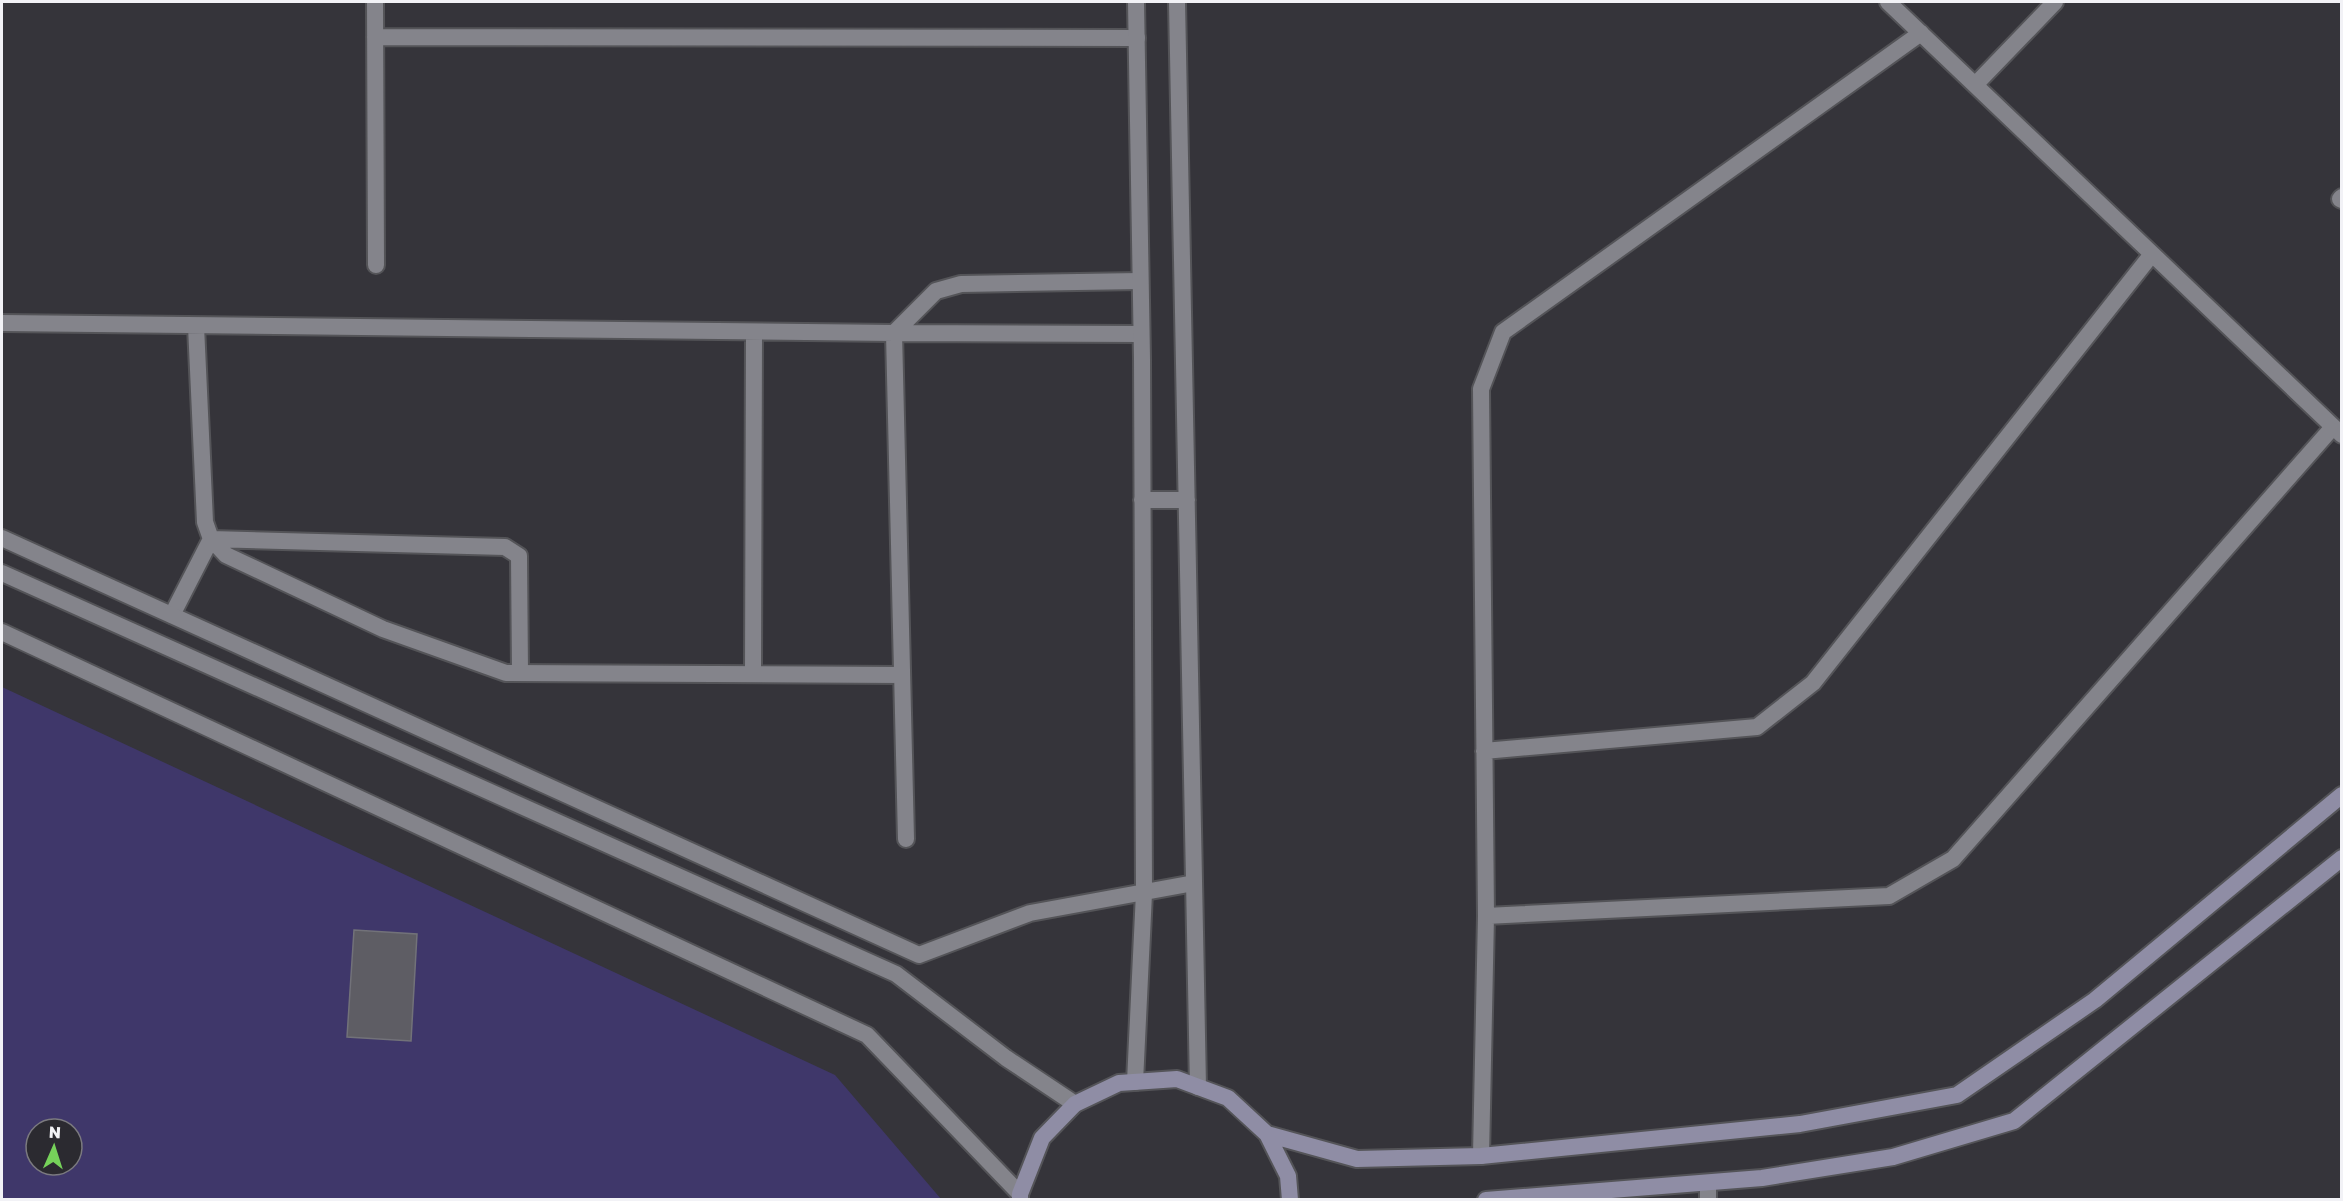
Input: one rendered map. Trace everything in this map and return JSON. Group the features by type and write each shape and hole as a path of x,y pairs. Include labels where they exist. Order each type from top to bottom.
{"main road":[{"path":"1268,1134 1357,1159 1481,1156 1800,1124 1957,1095 2095,1000 2342,795"},
{"path":"1486,1200 1708,1191 1762,1178 1893,1157 2014,1121 2342,858"},
{"path":"1020,1197 1041,1138 1075,1104 1119,1083 1177,1079 1228,1098 1268,1134 1288,1176 1290,1200"}],"street":[{"path":"375,2 376,265"},
{"path":"1135,1082 1144,892 1141,334 1136,2"},
{"path":"1177,2 1198,1087"},
{"path":"1486,916 1889,896 1908,886 1953,859 2337,431 1888,2"},
{"path":"1974,85 2055,2"},
{"path":"1481,1156 1486,916 1481,389 1503,332 1921,33"},
{"path":"375,37 1137,39"},
{"path":"1484,751 1757,727 1813,683 2152,254"},
{"path":"906,839 894,333 936,291 961,284 1140,281"},
{"path":"2,323 1141,334"},
{"path":"196,326 205,522 211,539 226,555 383,628 506,673 902,675"},
{"path":"753,674 754,332"},
{"path":"1142,500 1187,500"},
{"path":"2,538 919,955 1030,913 1194,883"},
{"path":"172,615 211,539"},
{"path":"211,539 505,547 519,556 520,673"},
{"path":"2,573 896,974 1006,1058 1075,1104"},
{"path":"2,632 867,1035 1020,1197"}],"shaded area":[{"path":"2,687 835,1075 941,1199 2,1200"}],"building":[{"path":"354,930 417,934 411,1041 347,1037"}]}
